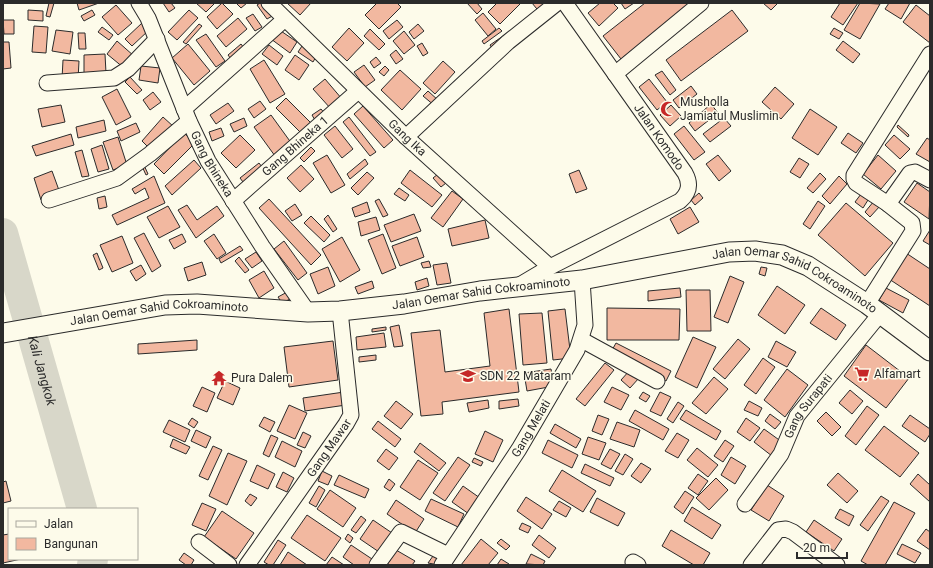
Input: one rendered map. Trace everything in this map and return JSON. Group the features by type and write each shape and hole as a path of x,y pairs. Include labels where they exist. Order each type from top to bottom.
{"street":[{"name":"Gang Bhineka","path":"139,3 157,40 187,115 208,161 233,201 308,312"},
{"name":"Gang Ika","path":"269,3 406,137 550,267"},
{"path":"406,137 508,42 557,3"},
{"name":"Jalan Komodo","path":"518,286 550,267 680,201 688,191 689,182 685,173 565,3"},
{"path":"615,74 701,3"},
{"path":"49,200 117,178 150,154 187,115 284,19"},
{"path":"47,83 114,78 128,69 157,40"},
{"name":"Gang Surapati","path":"745,504 781,454 797,416 873,309 913,231 912,223 888,204 856,183 854,175 930,54"},
{"name":"Gang Bhineka 1","path":"233,201 358,91"},
{"path":"888,204 910,173 914,172 930,180"},
{"name":"Jalan Oemar Sahid Cokroaminoto","path":"3,333 139,308 197,304 308,312 340,311 404,304 518,286 582,280 729,252 755,251 782,255 808,266 873,309 930,351"},
{"name":"Gang Melati","path":"445,560 519,449 568,368 582,340 585,325 582,280"},
{"name":"Gang Mawar","path":"247,565 346,424 350,415 340,311"},
{"path":"582,340 657,381"},
{"path":"751,565 778,530 786,528 837,565"},
{"path":"377,565 401,532 445,560"},
{"path":"200,542 229,565"}],"building":[{"path":"49,3 54,3 50,17 46,16"},
{"path":"77,3 99,3 79,10"},
{"path":"163,3 171,3 175,8 169,12"},
{"path":"196,3 215,3 206,12"},
{"path":"222,3 233,14 217,29 207,17"},
{"path":"236,3 247,3 241,8"},
{"path":"260,3 265,3 274,15 267,19 257,5"},
{"path":"287,3 311,3 300,15"},
{"path":"377,3 397,3 401,7 379,29 365,15"},
{"path":"467,3 477,3 482,9 477,14"},
{"path":"497,3 521,3 500,24 488,12"},
{"path":"532,3 552,3 541,14"},
{"path":"600,3 613,3 618,8 599,26 588,13"},
{"path":"621,3 634,3 625,9"},
{"path":"645,3 692,3 621,59 603,36"},
{"path":"763,3 778,3 771,10"},
{"path":"840,3 858,3 843,25 831,17"},
{"path":"860,3 880,4 860,39 844,30"},
{"path":"889,3 910,3 901,19 885,9"},
{"path":"116,5 132,23 118,35 102,17"},
{"path":"916,5 930,16 930,43 903,22"},
{"path":"28,10 43,11 43,21 28,20"},
{"path":"92,10 95,15 84,21 81,16"},
{"path":"189,10 198,18 177,40 168,32"},
{"path":"732,10 748,31 681,81 666,60"},
{"path":"483,13 496,29 488,36 475,20"},
{"path":"253,14 262,27 255,31 246,18"},
{"path":"238,18 247,29 226,47 217,36"},
{"path":"3,20 14,20 14,34 4,34"},
{"path":"397,20 403,27 389,39 383,31"},
{"path":"142,23 149,30 132,46 125,39"},
{"path":"199,24 202,26 186,44 183,42"},
{"path":"418,24 424,31 414,39 409,32"},
{"path":"34,26 48,27 46,53 32,52"},
{"path":"102,27 113,35 109,40 98,32"},
{"path":"349,28 364,43 347,61 332,47"},
{"path":"499,28 502,31 484,44 482,41"},
{"path":"834,28 843,33 839,39 830,34"},
{"path":"278,29 297,42 290,53 271,39"},
{"path":"370,29 385,44 379,50 364,36"},
{"path":"56,30 73,32 70,54 52,51"},
{"path":"404,31 415,45 404,54 393,41"},
{"path":"78,33 85,33 86,49 79,49"},
{"path":"206,34 225,61 216,67 196,40"},
{"path":"503,36 507,42 494,51 490,45"},
{"path":"117,41 134,56 124,68 107,54"},
{"path":"843,41 860,54 853,63 836,50"},
{"path":"3,42 9,42 11,68 3,69"},
{"path":"422,43 428,53 423,56 417,46"},
{"path":"188,44 210,71 194,85 172,58"},
{"path":"241,44 244,48 231,59 228,55"},
{"path":"269,45 283,56 277,65 262,54"},
{"path":"302,46 317,55 313,62 298,52"},
{"path":"396,50 403,59 396,64 390,55"},
{"path":"105,54 106,73 84,74 84,55"},
{"path":"295,55 309,65 299,80 285,70"},
{"path":"376,57 381,63 374,68 370,62"},
{"path":"63,60 79,61 78,80 62,79"},
{"path":"264,60 285,94 270,103 250,69"},
{"path":"443,61 455,72 435,94 423,83"},
{"path":"364,65 375,80 365,87 354,72"},
{"path":"141,66 160,68 158,83 139,80"},
{"path":"385,66 389,70 384,76 379,72"},
{"path":"400,70 421,89 402,110 381,90"},
{"path":"662,71 676,90 670,95 655,75"},
{"path":"130,77 142,90 137,94 125,82"},
{"path":"325,79 342,99 331,109 313,89"},
{"path":"649,79 667,102 657,110 639,87"},
{"path":"691,86 697,94 679,108 673,100"},
{"path":"775,87 794,104 781,119 762,102"},
{"path":"117,89 131,117 116,125 102,97"},
{"path":"428,91 439,101 435,106 423,96"},
{"path":"153,92 161,102 150,110 143,100"},
{"path":"286,98 311,123 301,133 276,108"},
{"path":"260,101 266,109 254,118 248,109"},
{"path":"228,103 234,111 216,124 210,115"},
{"path":"711,104 718,113 695,131 689,123"},
{"path":"61,105 65,122 42,127 38,109"},
{"path":"671,105 681,116 670,126 660,115"},
{"path":"363,106 393,140 384,148 354,114"},
{"path":"321,109 326,115 316,122 312,115"},
{"path":"810,109 837,127 818,155 792,138"},
{"path":"271,115 292,144 275,156 254,127"},
{"path":"163,117 174,127 152,151 142,141"},
{"path":"349,117 376,152 370,156 343,122"},
{"path":"244,118 247,126 234,132 230,124"},
{"path":"724,118 731,126 710,142 703,134"},
{"path":"104,120 106,131 78,138 76,127"},
{"path":"136,123 140,132 121,141 117,131"},
{"path":"898,125 909,135 908,137 897,127"},
{"path":"335,126 353,149 342,158 324,135"},
{"path":"684,126 705,152 694,160 674,134"},
{"path":"221,128 224,136 212,141 209,132"},
{"path":"184,133 195,143 164,174 154,164"},
{"path":"848,133 863,143 856,153 841,143"},
{"path":"71,134 74,145 36,156 32,146"},
{"path":"240,135 255,150 236,168 221,153"},
{"path":"894,135 910,149 900,159 885,145"},
{"path":"118,137 127,165 113,170 103,142"},
{"path":"927,138 930,140 930,162 916,154"},
{"path":"102,145 109,169 98,172 91,149"},
{"path":"311,147 315,151 304,162 300,158"},
{"path":"82,150 89,176 82,177 75,152"},
{"path":"327,155 345,185 331,193 313,163"},
{"path":"718,155 731,171 719,181 706,164"},
{"path":"878,155 896,171 881,189 863,174"},
{"path":"799,158 809,164 800,178 790,172"},
{"path":"365,159 368,164 350,179 347,174"},
{"path":"194,160 201,168 172,195 165,186"},
{"path":"143,163 148,174 146,175 141,164"},
{"path":"259,163 262,167 243,182 240,178"},
{"path":"301,165 314,179 300,192 287,178"},
{"path":"410,170 442,195 432,207 401,183"},
{"path":"579,170 587,189 576,193 569,174"},
{"path":"52,171 60,193 41,200 34,178"},
{"path":"367,172 374,178 358,195 351,188"},
{"path":"820,173 826,179 813,193 807,188"},
{"path":"438,174 446,183 441,187 433,178"},
{"path":"154,176 165,203 117,225 112,215 149,198 145,188 135,194 132,189"},
{"path":"839,176 847,184 830,204 822,196"},
{"path":"917,183 930,192 929,219 904,202"},
{"path":"399,188 409,195 405,201 394,194"},
{"path":"452,191 463,199 443,227 431,218"},
{"path":"699,193 703,198 695,205 691,200"},
{"path":"861,194 868,200 863,208 855,202"},
{"path":"105,196 107,207 99,209 97,198"},
{"path":"269,199 321,255 311,265 259,208"},
{"path":"379,199 388,215 383,217 375,201"},
{"path":"818,201 825,206 810,229 803,224"},
{"path":"874,201 880,206 870,217 865,212"},
{"path":"367,202 370,212 355,217 352,208"},
{"path":"846,203 893,243 865,276 818,235"},
{"path":"295,204 302,215 292,221 285,211"},
{"path":"187,205 197,220 217,206 224,216 196,238 178,210"},
{"path":"168,206 180,227 159,238 147,217"},
{"path":"690,207 699,222 678,234 670,219"},
{"path":"414,214 421,231 391,242 384,225"},
{"path":"328,215 337,229 333,232 324,219"},
{"path":"311,216 330,235 324,242 304,223"},
{"path":"376,217 380,230 361,236 358,222"},
{"path":"485,220 489,238 452,246 448,229"},
{"path":"930,230 930,245 923,241"},
{"path":"144,233 161,266 152,272 134,238"},
{"path":"182,234 186,242 174,249 169,240"},
{"path":"214,234 226,253 217,259 204,241"},
{"path":"383,234 396,268 382,274 368,240"},
{"path":"122,236 133,263 112,272 100,245"},
{"path":"342,237 360,270 340,282 322,249"},
{"path":"417,237 424,257 400,266 392,246"},
{"path":"284,241 307,273 298,280 274,249"},
{"path":"240,246 243,250 221,263 219,259"},
{"path":"256,252 262,261 252,268 245,259"},
{"path":"97,253 103,268 99,270 93,255"},
{"path":"906,253 930,269 930,306 889,279"},
{"path":"239,257 249,270 245,273 235,261"},
{"path":"429,261 431,267 423,268 421,263"},
{"path":"202,262 206,275 188,281 184,268"},
{"path":"447,263 451,283 437,285 433,265"},
{"path":"141,265 146,274 136,281 130,271"},
{"path":"328,267 335,286 318,294 310,274"},
{"path":"761,267 767,268 765,276 759,274"},
{"path":"264,271 274,288 259,298 249,280"},
{"path":"730,276 744,282 728,323 714,317"},
{"path":"427,278 429,286 417,290 415,282"},
{"path":"372,281 374,288 358,294 355,287"},
{"path":"777,286 805,305 785,334 758,315"},
{"path":"680,288 681,297 648,301 648,291"},
{"path":"886,288 909,300 903,313 879,300"},
{"path":"686,290 710,290 711,331 687,331"},
{"path":"289,291 292,298 282,303 278,297"},
{"path":"607,308 680,309 679,340 607,340"},
{"path":"821,308 846,325 836,340 810,323"},
{"path":"509,309 519,392 442,402 443,414 421,416 411,333 440,330 445,372 490,366 484,313"},
{"path":"565,309 571,358 553,360 548,311"},
{"path":"542,313 547,363 523,365 519,314"},
{"path":"399,325 403,346 394,347 390,327"},
{"path":"386,327 386,330 372,332 372,329"},
{"path":"384,333 386,347 357,350 356,337"},
{"path":"693,337 716,347 697,388 675,377"},
{"path":"738,339 750,349 725,379 713,369"},
{"path":"197,340 197,350 138,354 138,344"},
{"path":"333,341 338,380 289,387 284,347"},
{"path":"776,341 796,352 787,367 768,357"},
{"path":"616,343 671,371 666,381 611,352"},
{"path":"866,345 909,378 886,408 844,376"},
{"path":"376,355 376,360 359,362 359,357"},
{"path":"763,358 775,367 756,394 744,385"},
{"path":"605,363 614,370 585,406 576,399"},
{"path":"551,369 554,386 527,391 524,373"},
{"path":"787,369 808,385 785,417 764,400"},
{"path":"630,370 639,378 630,388 621,380"},
{"path":"714,377 728,389 706,414 692,403"},
{"path":"225,381 240,388 233,405 217,398"},
{"path":"202,387 215,393 207,412 193,406"},
{"path":"612,387 629,395 621,410 604,402"},
{"path":"850,390 863,401 852,414 839,403"},
{"path":"344,392 346,405 305,411 303,398"},
{"path":"643,392 650,396 646,402 639,398"},
{"path":"660,392 671,397 661,416 650,411"},
{"path":"518,399 519,406 499,409 499,401"},
{"path":"488,400 489,408 469,412 467,403"},
{"path":"396,401 413,414 401,429 384,416"},
{"path":"749,401 762,408 758,416 744,410"},
{"path":"678,402 684,406 673,423 667,419"},
{"path":"289,405 307,413 295,439 277,431"},
{"path":"867,406 879,415 856,445 845,436"},
{"path":"635,410 669,429 663,440 629,421"},
{"path":"686,410 721,431 716,440 680,419"},
{"path":"826,412 841,427 832,436 817,421"},
{"path":"770,414 781,422 775,429 765,421"},
{"path":"598,415 609,419 602,435 592,431"},
{"path":"910,415 930,429 930,434 925,442 902,426"},
{"path":"264,417 275,422 270,432 259,426"},
{"path":"192,418 198,422 194,428 188,424"},
{"path":"746,418 760,428 750,441 737,432"},
{"path":"169,420 190,430 185,442 163,432"},
{"path":"378,421 401,439 395,447 372,429"},
{"path":"617,422 640,430 634,447 610,439"},
{"path":"555,424 581,439 576,448 550,433"},
{"path":"884,426 919,453 900,477 865,450"},
{"path":"764,429 782,442 772,456 754,442"},
{"path":"196,430 211,437 206,448 191,441"},
{"path":"485,431 503,440 493,462 475,454"},
{"path":"303,432 311,436 305,448 297,445"},
{"path":"677,433 689,440 678,458 665,451"},
{"path":"271,435 278,438 269,457 263,454"},
{"path":"588,437 606,443 599,460 582,454"},
{"path":"173,439 190,447 186,454 170,447"},
{"path":"548,440 578,455 572,468 542,453"},
{"path":"725,440 734,446 723,462 714,456"},
{"path":"282,441 302,451 295,467 275,457"},
{"path":"420,443 446,463 439,471 414,452"},
{"path":"213,446 222,450 208,480 199,476"},
{"path":"697,448 718,465 708,477 687,460"},
{"path":"386,449 398,458 389,470 377,461"},
{"path":"610,449 620,454 611,469 601,464"},
{"path":"228,453 247,461 227,505 209,496"},
{"path":"625,454 633,459 623,475 615,471"},
{"path":"458,457 470,465 445,501 433,493"},
{"path":"731,457 746,466 735,484 721,475"},
{"path":"474,458 483,462 481,466 472,462"},
{"path":"418,460 438,473 420,500 400,487"},
{"path":"641,463 651,469 641,483 631,476"},
{"path":"585,464 614,478 610,486 581,473"},
{"path":"257,465 275,474 268,489 250,481"},
{"path":"562,470 596,491 583,512 549,491"},
{"path":"322,471 332,476 328,485 318,481"},
{"path":"283,472 294,478 287,492 276,487"},
{"path":"838,473 858,491 847,503 827,485"},
{"path":"698,474 708,481 698,495 688,488"},
{"path":"918,474 930,485 930,502 910,484"},
{"path":"339,475 369,489 365,498 334,485"},
{"path":"716,478 728,490 709,510 696,498"},
{"path":"389,479 395,484 390,491 384,487"},
{"path":"6,481 11,501 3,503 3,482"},
{"path":"767,485 784,496 769,521 751,510"},
{"path":"319,486 325,490 316,507 309,503"},
{"path":"463,486 480,498 469,514 452,502"},
{"path":"330,490 356,508 343,527 317,509"},
{"path":"685,491 694,497 683,514 674,507"},
{"path":"250,494 257,498 251,506 245,501"},
{"path":"881,496 889,501 868,531 860,525"},
{"path":"526,497 552,514 542,529 517,511"},
{"path":"597,498 625,513 618,526 590,512"},
{"path":"431,499 464,514 458,527 425,511"},
{"path":"396,500 424,519 415,533 387,514"},
{"path":"559,501 571,508 566,517 553,510"},
{"path":"894,502 915,513 885,565 868,565 861,561"},
{"path":"202,503 216,509 206,531 192,525"},
{"path":"692,507 721,525 712,539 684,521"},
{"path":"840,509 854,516 849,526 835,518"},
{"path":"222,511 254,533 236,559 204,537"},
{"path":"307,515 341,538 325,561 291,538"},
{"path":"361,516 366,520 356,533 351,530"},
{"path":"373,520 395,535 382,554 360,539"},
{"path":"814,520 842,539 834,551 806,532"},
{"path":"522,523 531,527 528,533 519,529"},
{"path":"926,529 930,532 930,550 917,541"},
{"path":"671,530 710,553 703,565 694,565 662,546"},
{"path":"8,534 8,560 16,560 3,563 3,535"},
{"path":"348,534 353,538 350,543 345,539"},
{"path":"539,535 556,548 549,558 532,545"},
{"path":"481,539 498,553 488,565 461,565"},
{"path":"501,539 510,546 506,550 497,543"},
{"path":"278,540 286,545 273,565 269,565 264,562"},
{"path":"902,544 921,553 915,563 897,554"},
{"path":"351,545 372,559 369,565 354,565 343,557"},
{"path":"396,550 415,561 412,565 387,565"},
{"path":"288,552 307,565 280,565"},
{"path":"184,553 194,560 191,565 186,565 179,560"},
{"path":"531,554 545,561 543,565 526,564"},
{"path":"433,556 441,561 439,565 428,563"},
{"path":"332,557 344,565 326,565"},
{"path":"501,559 509,564 497,565"}],"waterway":[{"name":"Kali Jangkok","path":"3,233 82,508"},
{"name":"Kali Jangkok","path":"92,565 93,560"}],"place":[{"name":"Musholla Jamiatul Muslimin","path":"668,109"},
{"name":"Alfamart","path":"862,374"},
{"name":"SDN 22 Mataram","path":"468,376"},
{"name":"Pura Dalem","path":"219,378"}]}
